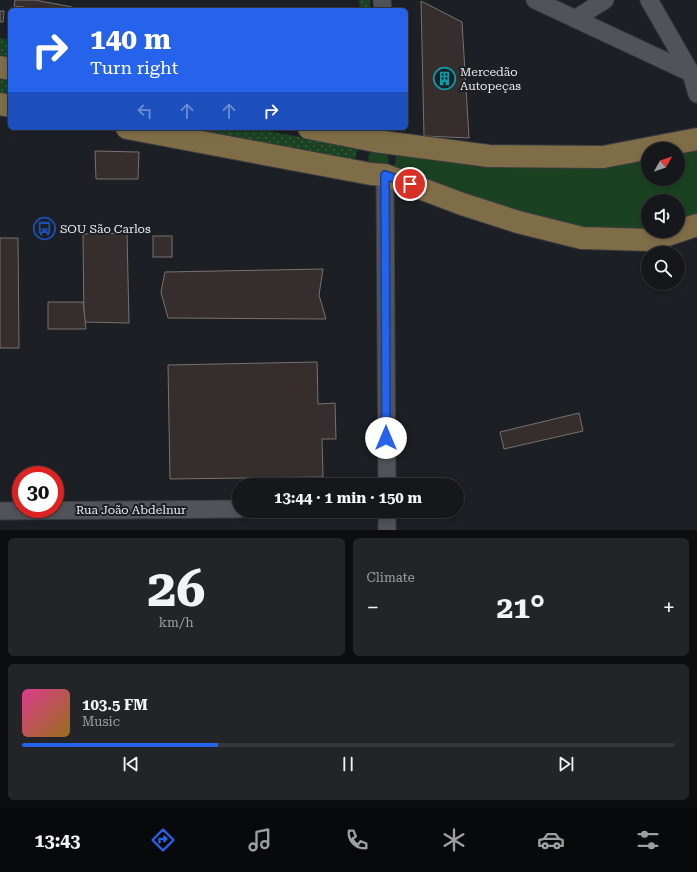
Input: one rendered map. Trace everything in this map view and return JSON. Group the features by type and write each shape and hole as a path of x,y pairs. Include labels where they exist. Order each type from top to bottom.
{"main road":[{"path":"138,130 378,175 518,222 582,238 652,240 697,225"},
{"path":"325,130 383,137 489,156 603,157 697,139"},
{"path":"378,175 364,159 366,150 383,137"}],"street":[{"path":"535,0 694,71"},
{"path":"575,19 605,0"},
{"path":"649,0 694,71 697,94"},
{"path":"378,175 387,478"},
{"name":"Rua João Abdelnur","path":"0,511 232,509"},
{"path":"387,518 387,530"}],"green space":[{"path":"359,0 370,0 370,8 360,8"},
{"path":"0,38 8,40 8,56 0,55"},
{"path":"0,79 8,81 8,99 0,97"},
{"path":"173,130 264,130 358,148 354,165"},
{"path":"697,140 697,224 685,227 685,194 641,194 641,232 583,236 387,174 395,164 396,153 641,150 641,186 685,186 685,146"},
{"path":"386,149 388,161 387,165 382,171 369,163 368,157 371,150"}],"building":[{"path":"15,0 35,0 72,8 24,8 14,6"},
{"name":"Mercedão Autopeças","path":"421,1 462,22 469,138 424,136"},
{"path":"0,11 4,11 3,22 0,22"},
{"path":"95,151 139,152 138,179 96,179"},
{"path":"127,233 129,323 84,322 83,234"},
{"path":"153,236 172,236 172,257 153,257"},
{"path":"0,238 18,238 19,348 0,348"},
{"path":"323,269 319,295 326,319 168,318 161,292 165,272"},
{"path":"48,302 83,302 86,329 48,329"},
{"path":"317,362 318,404 335,403 336,439 322,439 323,477 170,479 168,365"},
{"path":"579,413 583,431 504,449 500,432"}],"place":[{"name":"Mercedão Autopeças","path":"444,79"},
{"name":"SOU São Carlos","path":"44,229"}],"route":[{"path":"386,438 385,175 410,184"}]}
